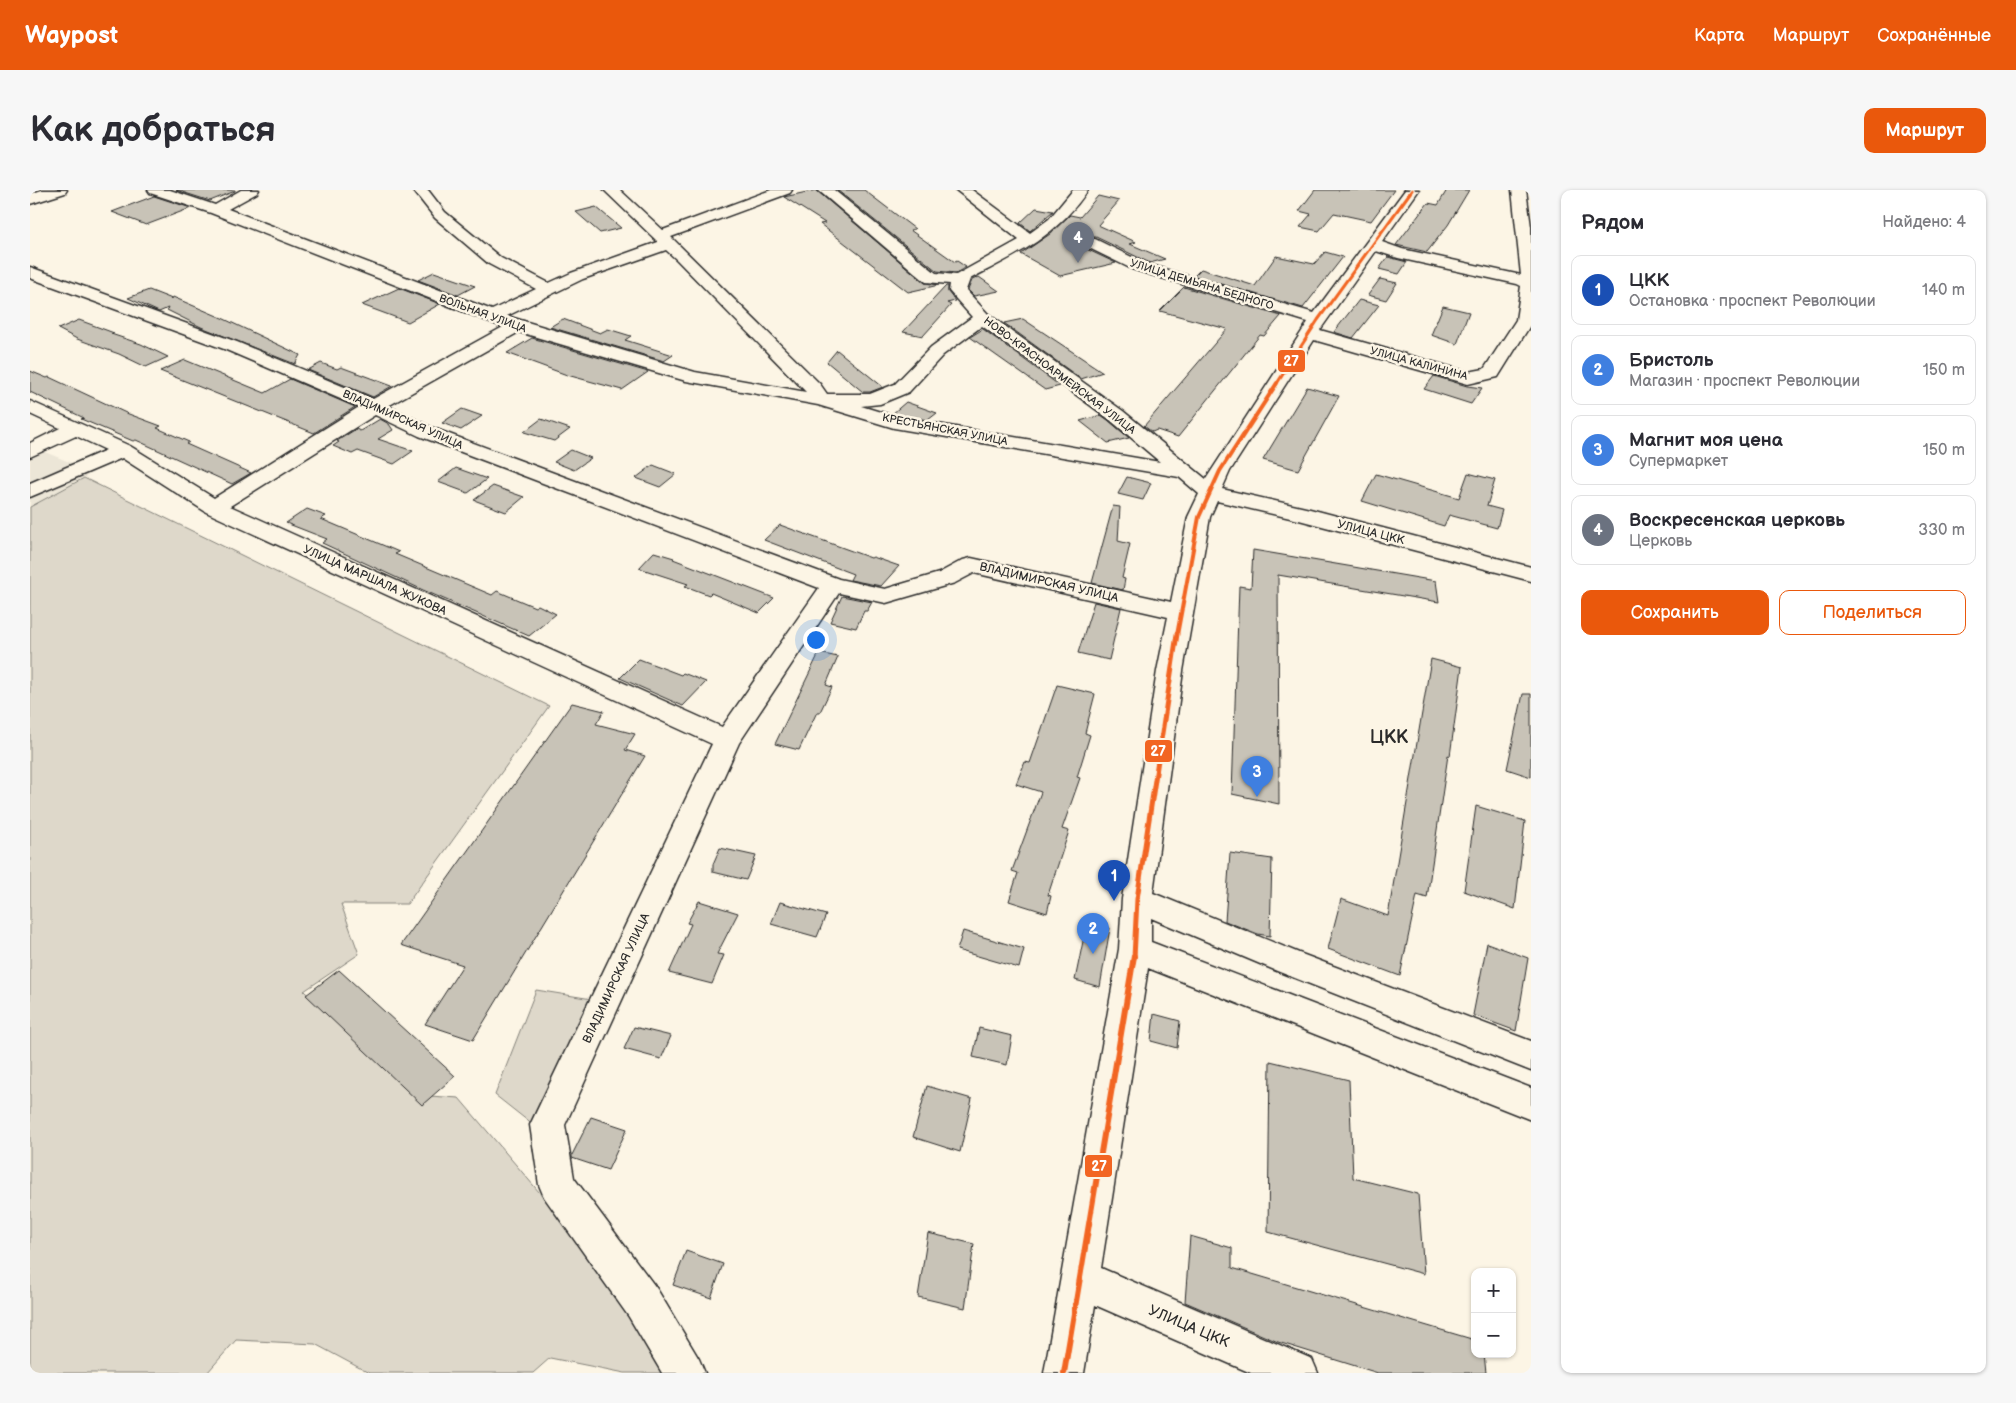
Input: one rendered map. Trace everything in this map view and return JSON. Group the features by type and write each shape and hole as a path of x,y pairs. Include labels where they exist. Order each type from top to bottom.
{"street":[{"path":"30,200 40,195 60,190"},
{"name":"ВОЛЬНАЯ УЛИЦА","path":"155,190 216,210 517,326 693,377 821,400"},
{"path":"216,210 252,190"},
{"path":"420,190 440,215 495,261 548,289"},
{"path":"611,190 799,374 821,400 872,400 902,388 937,351 982,318"},
{"path":"491,317 548,289 785,190"},
{"path":"826,190 932,278 960,280 964,276 1030,241 1048,227 1081,190"},
{"path":"963,190 1030,241"},
{"path":"1064,1373 1135,949 1137,900 1170,671 1199,517 1220,472 1314,326 1412,190"},
{"name":"УЛИЦА КАЛИНИНА","path":"1314,326 1468,378 1491,373 1525,320 1531,285 1519,190"},
{"path":"1006,223 1030,229 1048,227"},
{"name":"УЛИЦА ДЕМЬЯНА БЕДНОГО","path":"1089,242 1138,266 1314,326"},
{"path":"1372,244 1398,253 1522,280 1531,285"},
{"name":"ВЛАДИМИРСКАЯ УЛИЦА","path":"30,272 157,316 375,406 426,432 833,585 886,596 947,578 971,565 1181,612"},
{"name":"НОВО-КРАСНОАРМЕЙСКАЯ УЛИЦА","path":"960,280 956,291 982,318 1116,416 1210,493"},
{"path":"214,507 375,406 517,326"},
{"name":"КРЕСТЬЯНСКАЯ УЛИЦА","path":"821,400 894,422 1185,472"},
{"name":"УЛИЦА МАРШАЛА ЖУКОВА","path":"35,413 123,450 214,507 727,740"},
{"path":"30,451 74,429"},
{"path":"30,491 123,450"},
{"name":"УЛИЦА ЦКК","path":"1210,493 1302,514 1531,574"},
{"name":"ВЛАДИМИРСКАЯ УЛИЦА","path":"685,1373 644,1303 557,1185 547,1125 727,740 833,585"},
{"path":"1137,900 1288,962 1531,1056"},
{"path":"1135,949 1531,1104"},
{"name":"УЛИЦА ЦКК","path":"1080,1279 1298,1373"}],"shaded area":[{"path":"30,446 94,472 30,507"},
{"path":"84,478 549,706 407,904 341,904 359,954 304,991 415,1095 459,1098 574,1233 644,1320 666,1373 625,1373 550,1358 533,1373 369,1373 315,1344 236,1340 207,1373 30,1373 30,507"},
{"path":"536,990 592,999 533,1125 495,1095"}],"building":[{"path":"176,190 235,190 235,191 210,201"},
{"path":"816,190 925,283 939,285 908,292 820,224 825,223 784,197"},
{"path":"837,190 864,190 915,229 910,230 955,262 957,261 966,267 956,273 937,271"},
{"path":"1315,190 1394,190 1371,221 1334,213 1319,231 1300,227 1311,214 1299,211"},
{"path":"1447,190 1469,190 1448,225 1427,252 1396,245 1428,203 1438,205"},
{"path":"154,196 191,208 146,225 112,212"},
{"path":"1098,196 1119,201 1098,225 1136,242 1130,244 1165,259 1150,263 1096,237 1083,237 1079,241 1082,247 1116,263 1060,276 1021,254 1050,234 1070,215 1080,217"},
{"path":"596,207 621,228 600,233 576,212"},
{"path":"1036,208 1053,211 1030,231 1020,223"},
{"path":"1325,252 1343,257 1303,308 1194,276 1201,269 1255,286 1276,256 1314,264"},
{"path":"1388,257 1407,262 1399,274 1379,269"},
{"path":"434,272 475,286 458,295 418,280"},
{"path":"979,277 999,291 974,296 968,290 972,280"},
{"path":"1380,279 1397,283 1386,300 1368,295"},
{"path":"948,286 948,292 955,301 947,303 951,305 923,336 903,332"},
{"path":"1184,287 1281,316 1264,336 1260,335 1178,437 1157,430 1152,432 1144,426 1227,329 1160,311"},
{"path":"399,288 440,304 408,322 362,305"},
{"path":"149,290 172,299 173,297 222,318 300,355 295,364 201,327 167,310 168,308 159,312 128,298"},
{"path":"1359,300 1379,305 1353,338 1334,332"},
{"path":"1443,306 1469,312 1457,344 1431,335"},
{"path":"563,319 600,333 608,329 631,336 625,340 673,355 664,361 550,327"},
{"path":"1023,319 1103,372 1081,379 1004,323"},
{"path":"79,320 114,333 111,334 141,344 168,357 146,367 119,354 77,339 58,329"},
{"path":"983,329 1060,386 1045,390 970,337"},
{"path":"532,338 648,372 622,390 567,375 507,353"},
{"path":"837,350 883,387 870,392 863,392 827,362"},
{"path":"185,360 265,393 290,379 355,407 314,433 160,371"},
{"path":"321,363 337,369 341,367 392,386 373,397 308,370"},
{"path":"30,371 47,378 49,377 126,413 161,426 157,428 189,442 186,444 251,473 232,484 136,440 133,441 81,419 84,418 30,392"},
{"path":"1434,376 1467,386 1482,388 1471,404 1424,389"},
{"path":"1307,387 1339,396 1298,470 1263,460"},
{"path":"906,402 937,413 928,420 892,414"},
{"path":"462,409 482,416 461,430 442,423"},
{"path":"1101,415 1129,438 1108,443 1080,421"},
{"path":"380,419 389,424 393,430 378,439 413,451 394,464 358,451 352,454 333,446 339,442 337,441 356,429 360,431"},
{"path":"541,419 570,429 554,441 524,432"},
{"path":"571,450 591,458 574,470 554,462"},
{"path":"653,465 676,474 660,487 636,478"},
{"path":"456,468 487,479 468,493 438,482"},
{"path":"1468,473 1495,480 1487,506 1502,510 1497,528 1449,515 1444,526 1362,501 1376,474 1459,498"},
{"path":"1127,477 1151,483 1143,500 1118,494"},
{"path":"493,486 524,497 506,512 474,500"},
{"path":"1113,506 1120,507 1118,541 1130,544 1122,578 1125,579 1123,590 1092,583"},
{"path":"307,509 326,516 321,519 399,552 395,554 492,595 497,591 535,607 538,605 556,614 529,636 423,590 322,543 327,539 286,523"},
{"path":"780,525 871,558 873,557 899,566 881,586 850,580 853,574 764,540"},
{"path":"1253,550 1436,581 1439,602 1278,575 1279,804 1232,794 1239,586 1251,588"},
{"path":"654,552 674,558 774,598 759,613 711,593 709,595 685,586 688,584 639,568"},
{"path":"842,596 872,602 867,611 864,611 856,628 830,622"},
{"path":"1094,602 1121,608 1109,660 1078,653"},
{"path":"819,653 838,657 826,685 832,687 820,712 817,712 799,750 775,744"},
{"path":"639,659 706,682 683,706 620,678"},
{"path":"1431,659 1462,667 1427,898 1417,895 1400,976 1328,949 1341,899 1388,916"},
{"path":"1057,685 1095,694 1085,733 1090,735 1077,777 1080,778 1062,829 1069,831 1048,895 1051,896 1047,913 1009,901 1018,873 1012,871 1041,792 1016,784 1025,762 1030,763"},
{"path":"1523,694 1531,694 1531,777 1507,769"},
{"path":"572,703 604,711 596,724 635,734 625,750 645,756 473,1040 425,1024 463,965 401,945"},
{"path":"1476,806 1525,821 1515,909 1464,891"},
{"path":"720,848 756,856 746,880 713,872 713,864"},
{"path":"1230,853 1272,859 1270,936 1258,934 1225,921"},
{"path":"699,901 738,913 717,954 724,955 712,984 669,973 691,924 687,923"},
{"path":"780,902 826,915 817,937 771,924"},
{"path":"1087,922 1110,928 1100,987 1075,980"},
{"path":"963,931 1024,949 1019,968 957,950"},
{"path":"1487,943 1528,958 1516,1031 1473,1015"},
{"path":"339,970 455,1076 422,1105 306,995"},
{"path":"1154,1014 1180,1021 1177,1048 1151,1041"},
{"path":"634,1027 671,1036 661,1059 624,1049"},
{"path":"979,1028 1012,1036 1007,1065 973,1057"},
{"path":"1270,1061 1349,1080 1353,1178 1418,1194 1424,1274 1268,1232"},
{"path":"927,1086 972,1099 960,1152 913,1137"},
{"path":"591,1117 627,1129 608,1170 572,1158"},
{"path":"928,1233 974,1244 965,1308 918,1297"},
{"path":"1190,1236 1232,1248 1232,1268 1471,1339 1471,1358 1484,1358 1486,1373 1378,1373 1278,1342 1185,1302"},
{"path":"686,1251 723,1264 711,1298 673,1285"}],"transit line":[{"name":"27","path":"1064,1373 1135,949 1137,899 1170,671 1199,517 1220,471 1318,320 1412,190"}],"place":[{"name":"Воскресенская церковь","path":"1078,263"},
{"name":"Магнит моя цена","path":"1257,797"},
{"name":"ЦКК","path":"1114,901"},
{"name":"Бристоль","path":"1093,954"}],"district":[{"name":"ЦКК","path":"1389,737"}]}
